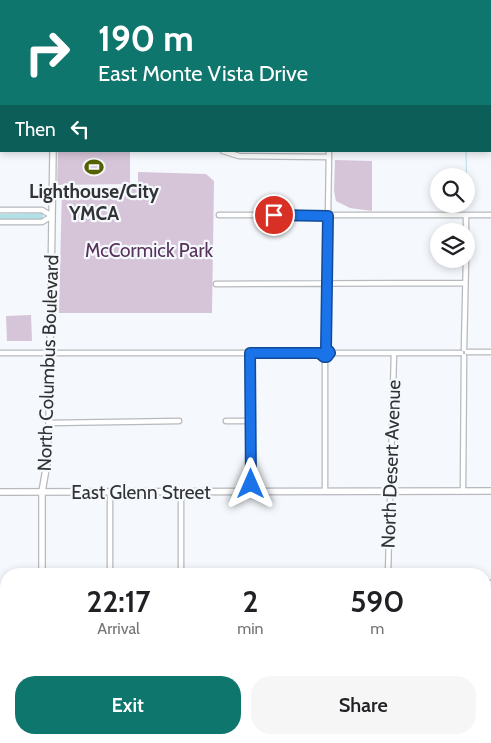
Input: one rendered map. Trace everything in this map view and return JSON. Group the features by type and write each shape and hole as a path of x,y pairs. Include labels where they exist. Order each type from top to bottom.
{"street":[{"name":"North Columbus Boulevard","path":"42,568 42,492 47,463 50,423 53,152"},
{"path":"226,152 233,155 253,153 328,157"},
{"path":"325,491 325,357 328,356 329,152"},
{"path":"0,210 42,210 52,216 42,222 0,222"},
{"path":"219,215 491,215"},
{"path":"466,215 466,223"},
{"path":"463,491 466,268"},
{"path":"216,284 465,284"},
{"path":"321,353 323,349 328,351 394,353 491,352"},
{"path":"0,353 321,353 325,357"},
{"path":"250,353 251,492"},
{"name":"North Desert Avenue","path":"388,568 394,353"},
{"path":"50,423 179,421"},
{"path":"226,421 251,421"},
{"name":"East Glenn Street","path":"0,492 491,491"},
{"path":"110,492 110,568"},
{"path":"180,568 181,492"}],"green space":[{"name":"Lighthouse/City YMCA","path":"58,152 130,152 130,184 57,185"},
{"path":"335,160 372,161 372,211 350,208 336,201 334,191"},
{"name":"McCormick Park","path":"138,172 206,174 214,181 212,313 59,313 62,187 138,188"},
{"path":"31,315 32,341 7,341 6,316"}],"water":[{"path":"43,213 43,220 0,220 0,214"}],"waterway":[{"path":"466,152 466,168"}],"place":[{"name":"Lighthouse/City YMCA","path":"94,167"}],"route":[{"path":"251,484 250,353 321,353 324,357 327,357 330,353 326,349 328,216 274,215"}]}
